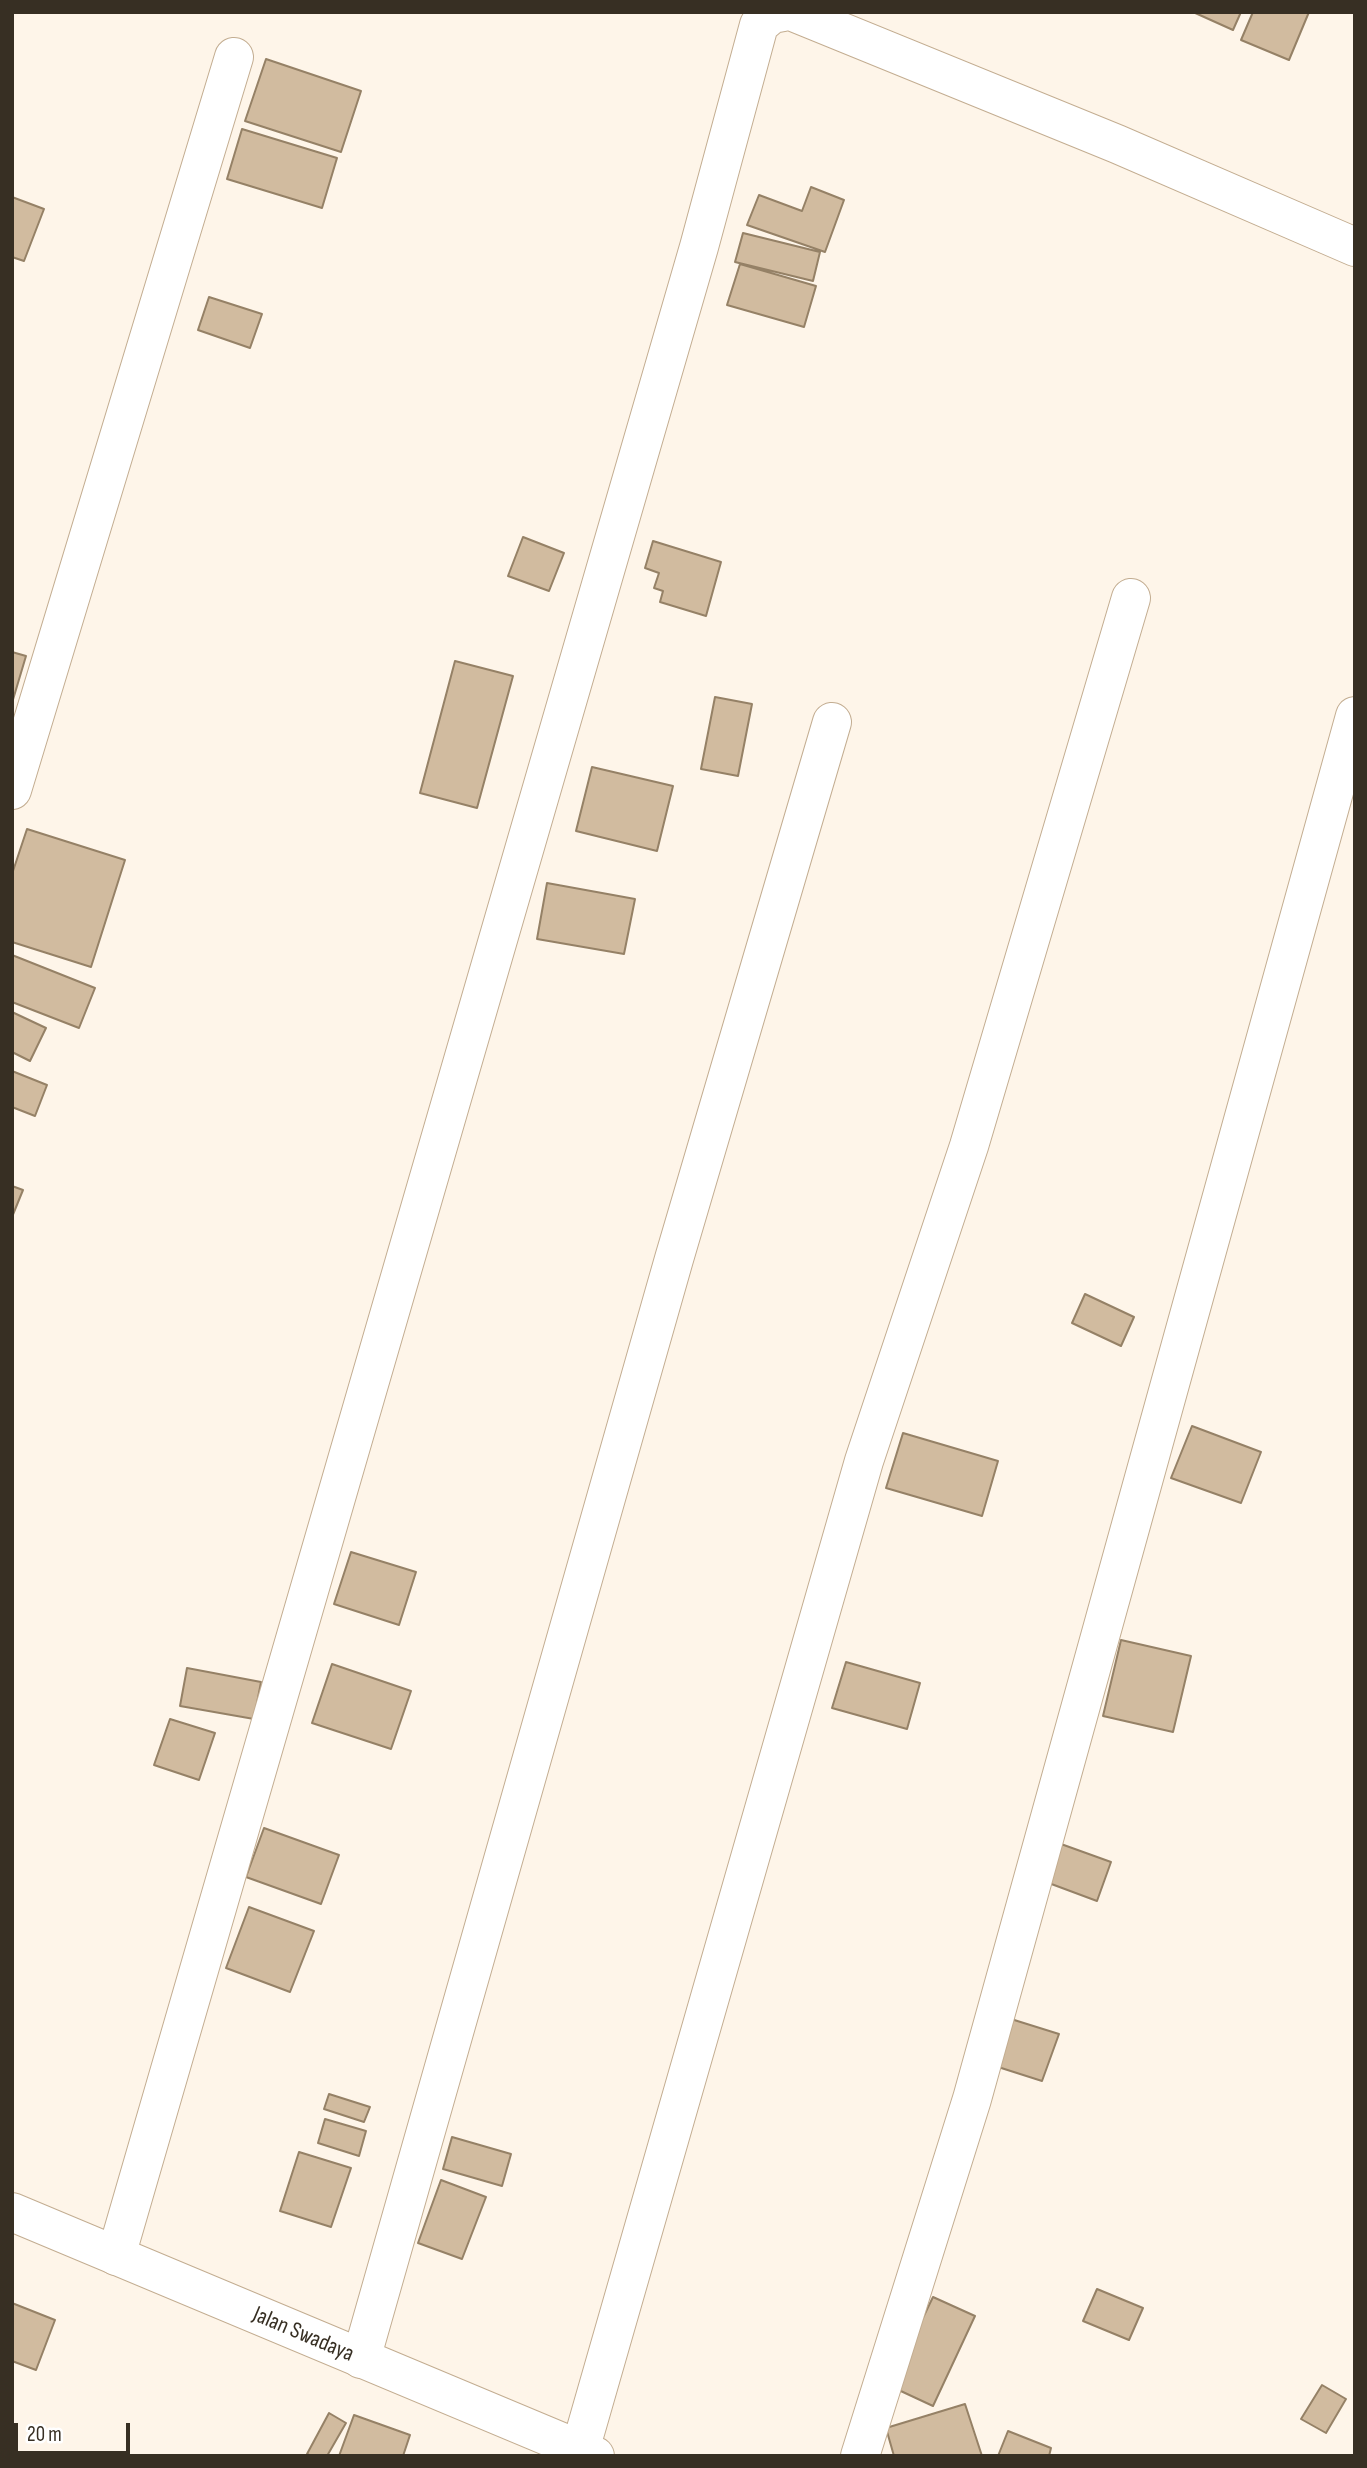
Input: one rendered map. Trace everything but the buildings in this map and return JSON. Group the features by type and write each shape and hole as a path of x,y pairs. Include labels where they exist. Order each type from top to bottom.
{"street":[{"path":"116,2256 687,287 759,24 772,14 783,12"},
{"path":"793,12 1117,144 1355,247"},
{"path":"12,790 234,57"},
{"path":"588,2453 864,1461 969,1146 1131,598"},
{"path":"860,2456 972,2099 1355,716"},
{"path":"360,2359 674,1259 832,722"},
{"name":"Jalan Swadaya","path":"12,2213 588,2453"}]}
